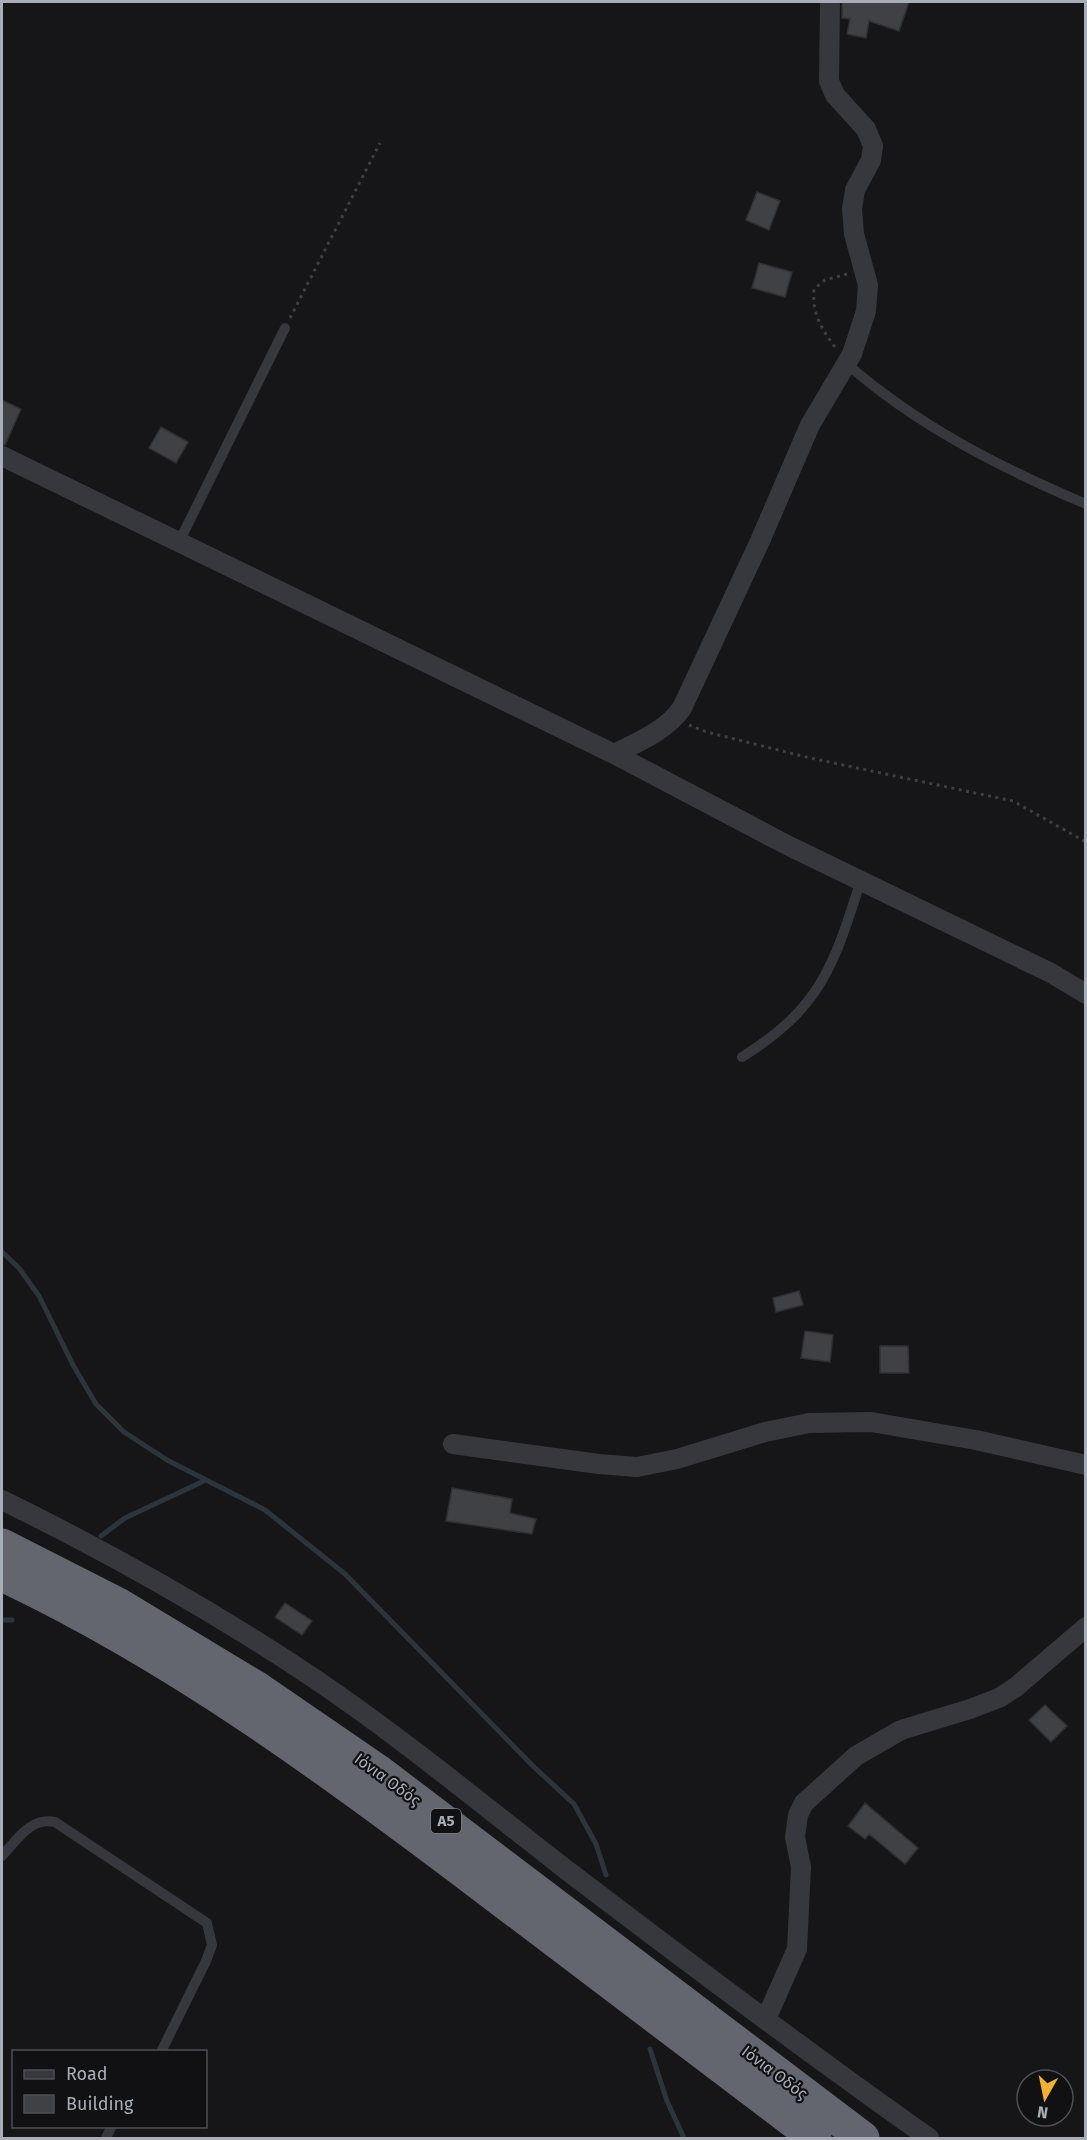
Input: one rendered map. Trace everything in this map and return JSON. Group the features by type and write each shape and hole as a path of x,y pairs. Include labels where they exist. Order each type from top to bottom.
{"highway":[{"name":"Ιόνια Οδός","path":"2,1545 128,1610 259,1689 377,1770 863,2139"},
{"name":"Ιόνια Οδός","path":"2,1575 100,1624 239,1711 354,1790 814,2139"}],"street":[{"path":"614,754 643,740 674,719 686,702 810,425 858,339 869,291 854,234 852,209 855,190 871,159 873,146 866,129 835,95 829,81 830,2"},
{"path":"2,456 178,544 614,754 861,880 1051,973 1086,994"},
{"path":"453,1444 637,1467 700,1453 765,1432 798,1425 872,1422 976,1440 1086,1465"},
{"path":"2,1500 69,1533 145,1575 311,1676 393,1734 561,1865 929,2139"},
{"path":"766,2019 797,1949 801,1867 795,1837 798,1815 804,1803 856,1756 901,1730 999,1698 1036,1672 1086,1627"}],"lane":[{"path":"178,544 285,328"},
{"path":"846,363 868,383 963,446 1025,478 1086,504"},
{"path":"742,1057 772,1039 798,1016 821,984 842,941 861,880"},
{"path":"2,1856 30,1826 39,1821 55,1822 207,1923 212,1945 162,2050"}],"path":[{"path":"285,328 380,143"},
{"path":"846,363 818,323 813,303 814,289 825,280 865,269"},
{"path":"674,719 706,732 810,758 1013,801 1086,843"}],"building":[{"path":"842,2 909,2 899,31 869,21 866,38 847,34 850,19 842,18"},
{"path":"757,192 780,201 769,230 746,220"},
{"path":"759,263 792,272 785,297 752,288"},
{"path":"2,400 21,409 5,445 2,444"},
{"path":"161,427 188,442 176,463 149,448"},
{"path":"799,1291 803,1305 776,1312 773,1298"},
{"path":"805,1331 833,1335 830,1362 801,1358"},
{"path":"880,1346 908,1346 909,1373 880,1373"},
{"path":"452,1488 512,1499 510,1513 536,1519 532,1534 446,1521"},
{"path":"285,1603 312,1621 302,1635 275,1617"},
{"path":"1045,1705 1067,1726 1051,1742 1029,1720"},
{"path":"865,1803 918,1848 905,1864 869,1834 865,1839 848,1826"}],"waterway":[{"path":"2,1252 19,1268 39,1296 73,1365 96,1404 124,1432 167,1460 265,1510 345,1574 533,1766 574,1804 596,1844 606,1875"},
{"path":"101,1536 125,1518 206,1480"},
{"path":"2,1620 12,1620"},
{"path":"650,2049 667,2101 684,2138"}]}
